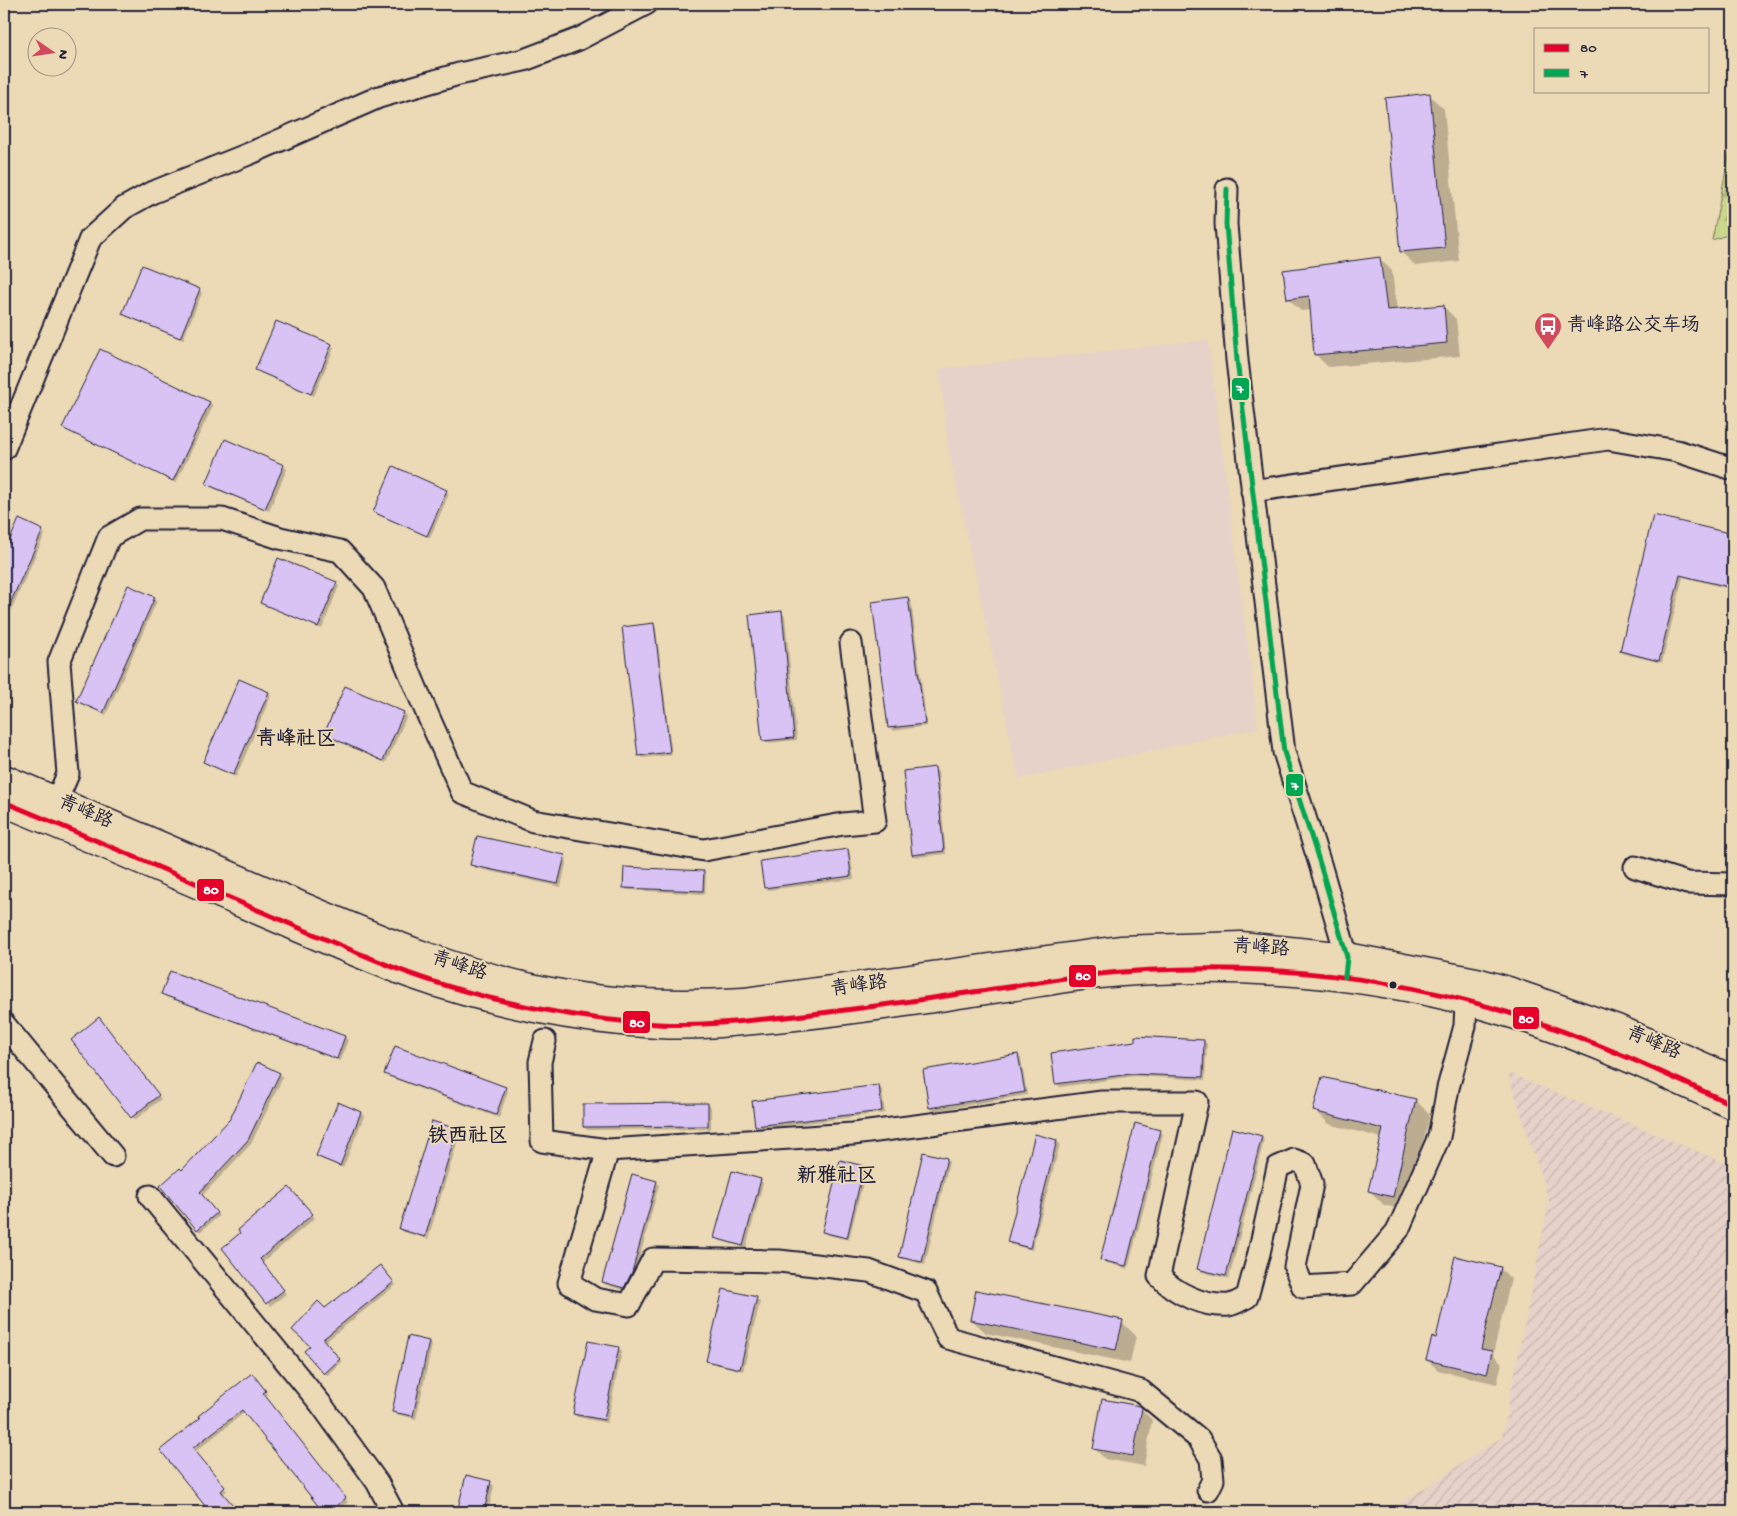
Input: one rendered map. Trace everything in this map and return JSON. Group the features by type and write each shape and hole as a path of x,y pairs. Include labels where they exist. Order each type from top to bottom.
{"main road":[{"name":"青峰路","path":"4,779 52,810 422,955 488,977 556,993 637,1004 691,1005 744,1002 1120,950 1241,946 1346,967 1428,971 1508,991 1617,1029 1733,1080"},
{"name":"青峰路","path":"4,802 52,810"},
{"name":"青峰路","path":"1346,967 1358,978 1466,1001 1562,1031 1662,1072 1733,1105"}],"street":[{"path":"4,449 90,239 124,208 151,193 251,153 379,97 459,74 524,60 579,39 646,4"},
{"path":"1228,189 1226,224 1234,321 1252,491 1284,752 1320,864 1346,967"},
{"path":"1252,491 1608,439 1676,451 1733,469"},
{"path":"52,810 68,774 59,662 110,537 140,519 222,519 280,538 340,551 374,588 462,792 533,821 704,850 843,824 875,821 851,643"},
{"path":"1635,867 1687,883 1733,884"},
{"path":"545,1041 540,1062 542,1141 608,1150 853,1134 1102,1102 1197,1102 1159,1276 1169,1286 1204,1304 1230,1305 1247,1297 1278,1167 1294,1160 1305,1164 1312,1184 1295,1267 1303,1287 1352,1284 1398,1230 1439,1137 1448,1088 1465,1026 1466,1001"},
{"path":"4,1024 113,1156"},
{"path":"608,1150 569,1283 595,1299 629,1305 653,1259 779,1261 869,1271 926,1292 948,1338 1141,1391 1198,1439 1211,1459 1212,1480 1208,1490"},
{"path":"150,1196 320,1403 377,1482 393,1512"}],"shaded area":[{"path":"1208,340 1258,728 1019,779 948,447 940,369"},
{"path":"1508,1073 1733,1166 1733,1499 1712,1512 1388,1512 1502,1437 1549,1201"}],"green space":[{"path":"1733,135 1733,233 1712,240"}],"building":[{"path":"1430,93 1445,248 1400,252 1385,98"},
{"path":"1380,257 1387,310 1444,305 1447,343 1314,355 1309,296 1287,299 1283,270"},
{"path":"142,265 200,289 180,338 122,314"},
{"path":"276,321 332,344 311,394 255,370"},
{"path":"100,349 210,402 173,481 62,428"},
{"path":"225,439 284,465 265,509 206,484"},
{"path":"393,466 447,490 427,536 373,512"},
{"path":"1653,515 1733,534 1733,588 1680,575 1659,661 1620,651"},
{"path":"19,519 43,530 4,617 4,553"},
{"path":"278,558 337,582 318,627 260,603"},
{"path":"128,585 155,597 103,713 76,701"},
{"path":"908,597 925,724 888,728 872,602"},
{"path":"782,611 794,738 762,741 749,615"},
{"path":"654,623 670,752 638,756 622,627"},
{"path":"239,679 269,692 233,775 203,762"},
{"path":"345,686 404,712 383,761 324,734"},
{"path":"935,767 944,851 912,855 903,771"},
{"path":"477,836 565,855 558,884 470,865"},
{"path":"848,849 851,876 764,888 760,861"},
{"path":"624,867 704,871 703,891 623,888"},
{"path":"170,971 345,1036 337,1059 161,994"},
{"path":"99,1017 159,1095 131,1118 71,1040"},
{"path":"1135,1036 1204,1040 1203,1077 1131,1074 1055,1084 1051,1053 1135,1041"},
{"path":"395,1046 506,1087 496,1115 384,1074"},
{"path":"1018,1054 1025,1092 929,1108 923,1070"},
{"path":"257,1062 280,1073 248,1140 200,1192 217,1213 197,1230 160,1186 180,1168 182,1170 230,1119"},
{"path":"1322,1077 1416,1099 1393,1197 1368,1191 1383,1129 1313,1111"},
{"path":"879,1085 882,1111 755,1126 752,1101"},
{"path":"338,1102 361,1112 340,1166 316,1156"},
{"path":"708,1103 708,1126 583,1127 583,1104"},
{"path":"432,1121 457,1129 425,1237 399,1229"},
{"path":"1135,1123 1160,1130 1126,1266 1100,1260"},
{"path":"1232,1128 1262,1136 1226,1276 1197,1269"},
{"path":"1035,1134 1057,1140 1030,1248 1007,1242"},
{"path":"923,1152 947,1158 922,1262 899,1257"},
{"path":"840,1160 864,1166 847,1238 822,1232"},
{"path":"732,1171 761,1179 743,1246 714,1238"},
{"path":"632,1174 657,1181 632,1272 624,1288 602,1282"},
{"path":"289,1187 313,1214 260,1259 284,1290 266,1304 222,1248 240,1233 238,1230"},
{"path":"1455,1256 1501,1267 1481,1349 1492,1351 1487,1374 1426,1360 1432,1337 1436,1338"},
{"path":"380,1265 394,1282 323,1339 340,1359 324,1374 304,1351 310,1346 292,1330 318,1301 325,1308"},
{"path":"723,1289 757,1297 740,1369 706,1361"},
{"path":"976,1290 1123,1320 1116,1350 970,1320"},
{"path":"408,1336 429,1341 413,1416 392,1412"},
{"path":"588,1341 619,1347 604,1420 573,1414"},
{"path":"252,1373 266,1391 263,1393 346,1498 329,1512 323,1512 242,1410 193,1448 225,1487 221,1491 239,1512 210,1512 160,1450 200,1418 198,1416"},
{"path":"1102,1399 1140,1406 1142,1408 1133,1456 1093,1449"},
{"path":"466,1475 491,1481 484,1512 457,1512"}],"transit line":[{"name":"7","path":"1227,189 1226,224 1237,360 1284,752 1320,864 1347,957 1345,977"},
{"name":"80","path":"4,802 411,974 470,993 564,1014 658,1024 717,1023 862,1008 1088,975 1196,969 1251,969 1305,973 1412,988 1516,1015 1599,1045 1733,1105"}],"place":[{"name":"青峰路公交车场","path":"1548,350"}],"district":[{"name":"青峰社区","path":"296,740"},
{"name":"铁西社区","path":"468,1137"},
{"name":"新雅社区","path":"837,1177"}]}
